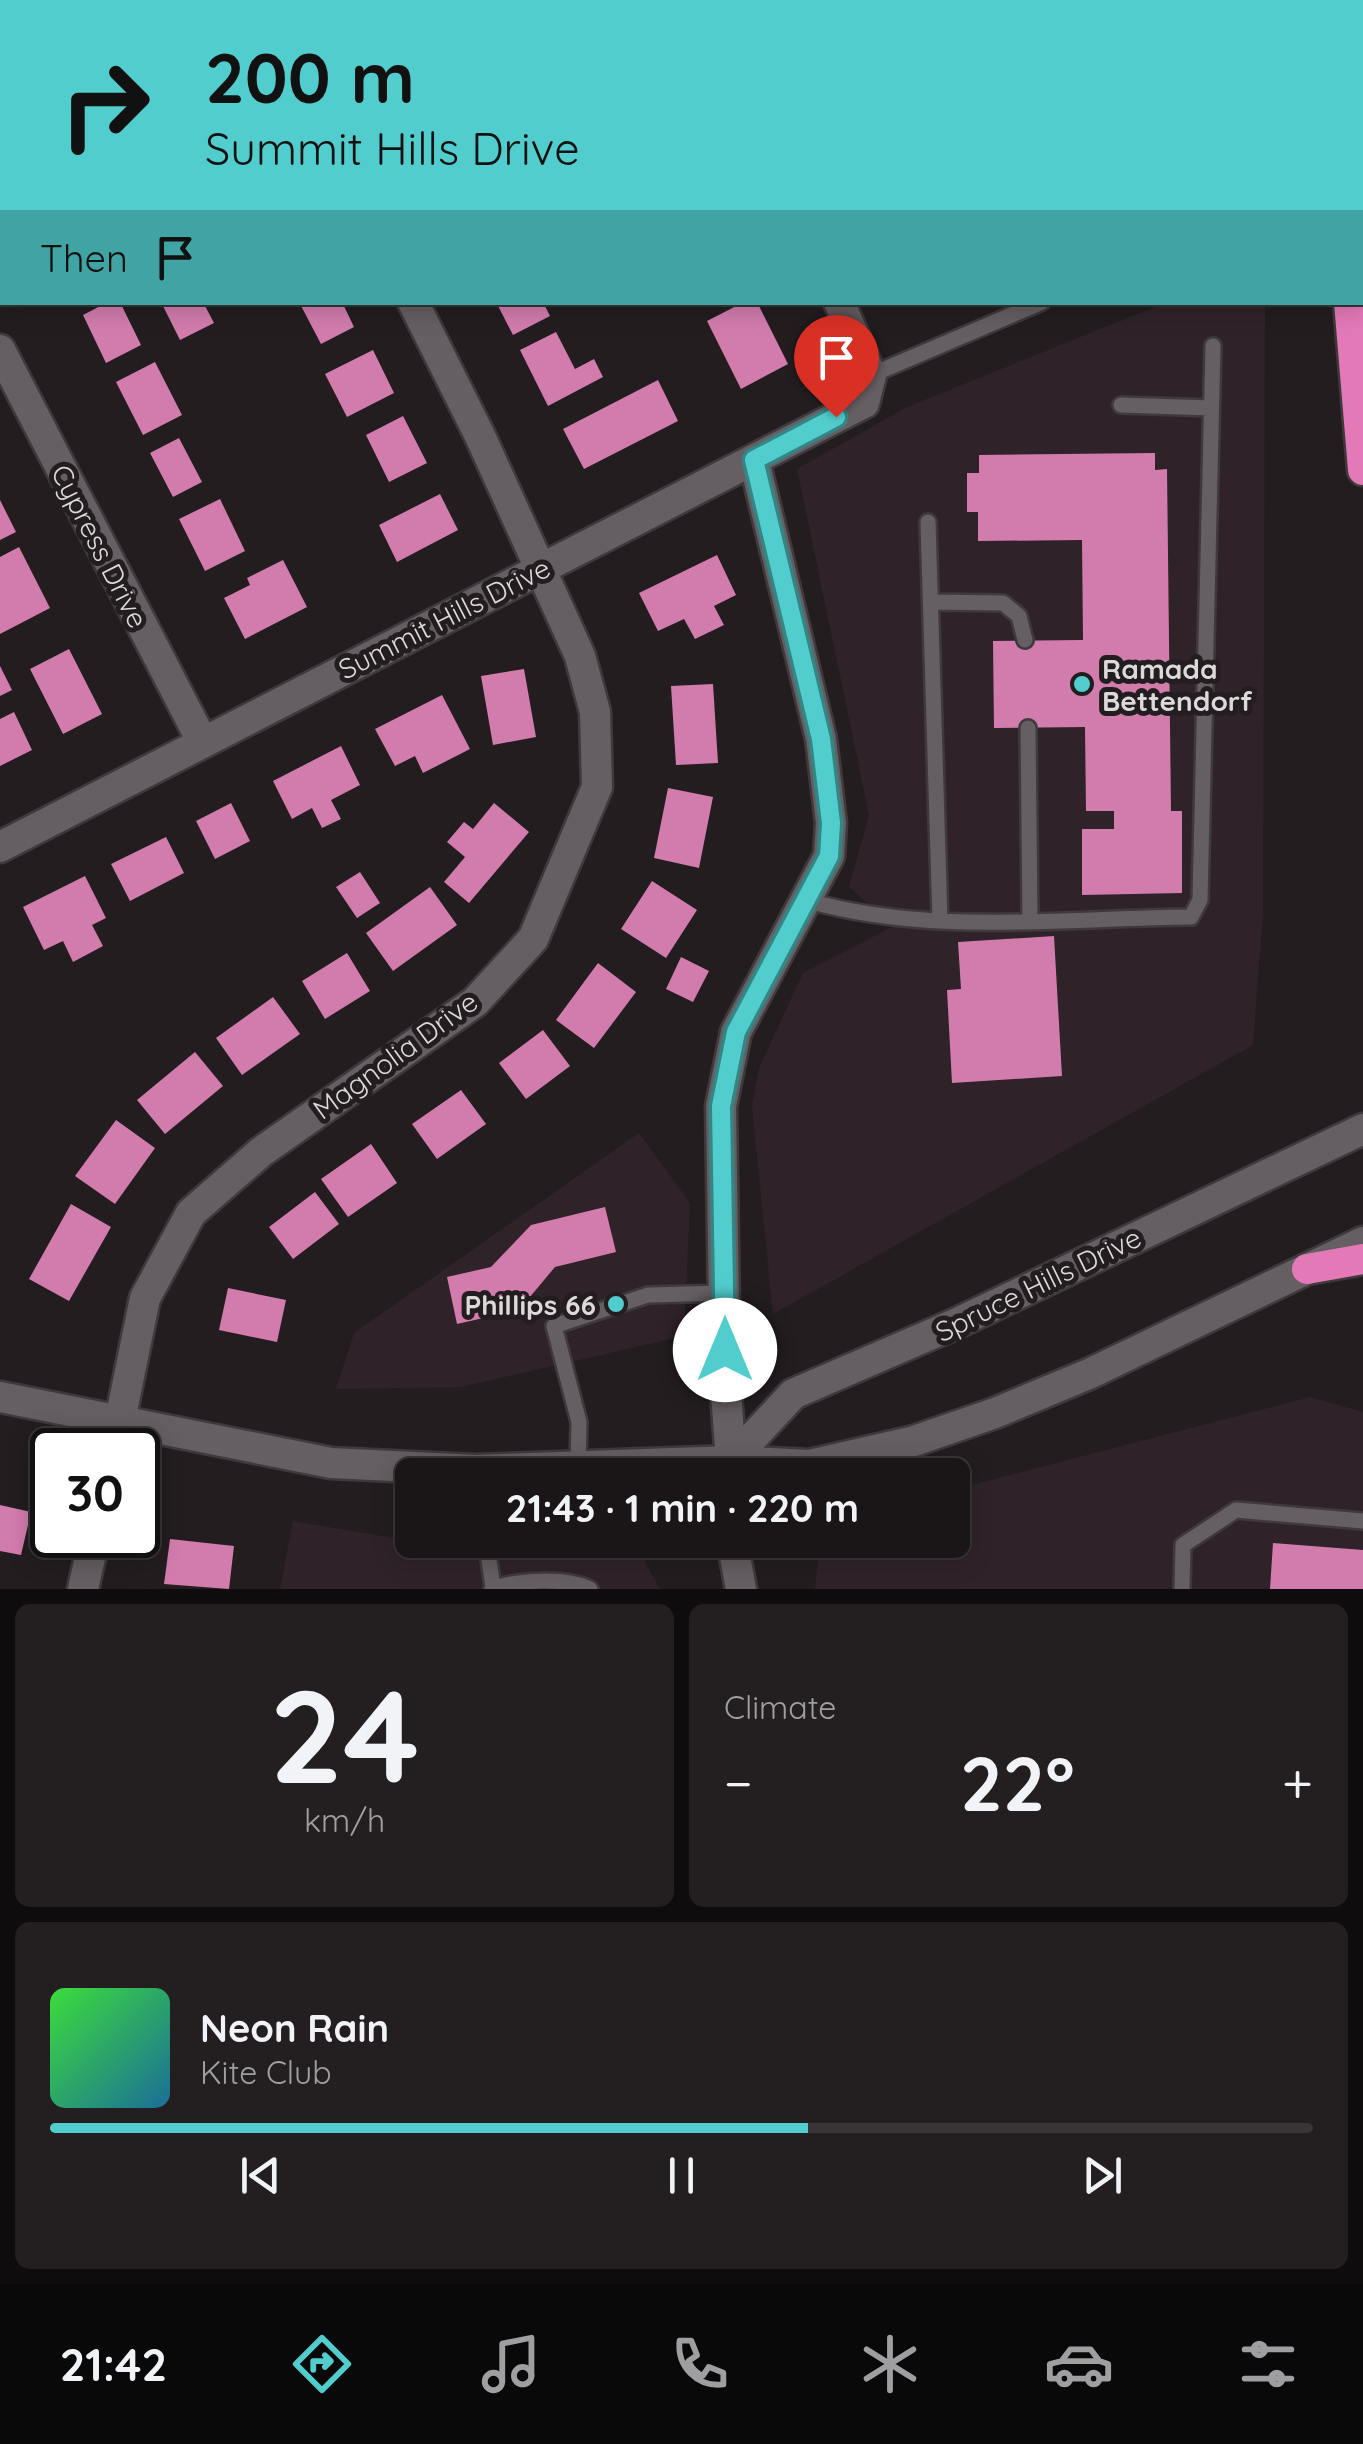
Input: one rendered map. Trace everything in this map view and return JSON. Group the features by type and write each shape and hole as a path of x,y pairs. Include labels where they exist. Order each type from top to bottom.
{"highway":[{"path":"1349,305 1363,470"},
{"path":"1307,1268 1363,1259"}],"street":[{"name":"Magnolia Drive","path":"118,1428 145,1298 190,1213 261,1152 475,1002 533,939 597,788 595,712 580,656 414,305"},
{"path":"840,305 871,376"},
{"name":"Cypress Drive","path":"0,350 202,741"},
{"name":"Summit Hills Drive","path":"0,847 864,403 871,376"},
{"path":"731,1458 721,1106 726,1069 752,999 829,856 831,823 821,739 754,460"},
{"name":"Spruce Hills Drive","path":"739,1458 793,1394 955,1324 1363,1129"},
{"path":"841,1458 914,1442 1092,1373 1363,1242"},
{"path":"0,1398 331,1463 395,1467"},
{"path":"83,1589 90,1558"},
{"path":"735,1558 741,1589"}],"lane":[{"path":"871,376 1035,305"},
{"path":"806,900 860,915 940,922 1191,917 1200,900 1213,346"},
{"path":"1121,405 1212,408"},
{"path":"928,522 940,922"},
{"path":"932,602 1002,602 1020,616 1025,640"},
{"path":"1028,728 1030,918"},
{"path":"578,1458 579,1422 554,1326 648,1295 725,1292"},
{"path":"1182,1589 1184,1545 1236,1510 1363,1521"},
{"path":"488,1558 492,1588 518,1583 580,1584 590,1589"}],"shaded area":[{"path":"1160,305 1265,305 1263,913 1253,1045 773,1314 752,1107 759,1068 803,973 894,926 849,887 869,815 797,469 907,407"},
{"path":"639,1133 690,1203 684,1336 461,1387 336,1389 354,1333"},
{"path":"1310,1397 1363,1412 1363,1589 815,1589 818,1558 970,1558 970,1486"},
{"path":"293,1521 395,1538 395,1558 643,1558 660,1589 280,1589"}],"building":[{"path":"102,305 121,305 141,345 106,363 83,315"},
{"path":"162,305 205,305 214,323 180,340"},
{"path":"301,305 343,305 354,327 321,344"},
{"path":"498,305 544,305 550,316 513,335"},
{"path":"738,305 758,305 788,364 741,389 707,321"},
{"path":"556,332 575,369 594,359 603,377 548,406 520,350"},
{"path":"373,350 394,393 347,417 325,374"},
{"path":"155,362 182,415 143,435 116,382"},
{"path":"658,380 678,421 584,469 563,429"},
{"path":"403,416 427,463 389,482 366,435"},
{"path":"179,438 202,482 173,497 150,453"},
{"name":"Ramada Bettendorf","path":"1155,453 1155,470 1167,469 1171,811 1182,811 1182,893 1082,895 1082,829 1114,829 1114,811 1086,811 1085,727 994,728 993,641 1083,640 1082,540 978,541 978,512 967,512 967,473 979,473 979,455"},
{"path":"440,494 458,530 397,562 379,525"},
{"path":"220,499 245,551 205,571 179,519"},
{"path":"0,500 16,532 0,540"},
{"path":"19,547 50,608 0,634 0,557"},
{"path":"717,555 736,595 714,606 724,625 695,639 684,619 658,631 639,593"},
{"path":"283,560 307,607 245,639 224,598 250,585 247,578"},
{"path":"69,649 102,714 63,734 30,669"},
{"path":"0,666 12,690 0,696"},
{"path":"524,669 536,737 493,745 481,676"},
{"path":"713,684 718,763 676,765 671,686"},
{"path":"442,695 470,749 423,773 415,756 395,766 375,729"},
{"path":"14,712 32,750 0,766 0,719"},
{"path":"341,746 360,785 331,800 341,819 322,828 312,808 292,819 273,781"},
{"path":"668,788 713,797 699,868 654,858"},
{"path":"231,803 250,841 215,859 196,821"},
{"path":"494,803 529,832 469,903 444,882 465,857 447,842 464,822 473,829"},
{"path":"166,837 184,873 130,901 111,864"},
{"path":"360,872 380,903 357,918 336,887"},
{"path":"85,876 106,918 92,925 103,946 73,962 63,941 44,950 23,907"},
{"path":"652,881 697,910 666,958 621,929"},
{"path":"430,887 457,925 393,971 366,933"},
{"path":"1054,936 1062,1076 952,1083 947,990 961,989 958,942"},
{"path":"347,953 370,991 325,1019 302,981"},
{"path":"681,957 709,971 693,1002 666,989"},
{"path":"598,963 636,992 594,1048 556,1020"},
{"path":"273,997 300,1034 242,1075 216,1038"},
{"path":"543,1030 570,1066 526,1099 499,1063"},
{"path":"195,1052 223,1086 165,1134 137,1100"},
{"path":"461,1090 486,1124 437,1159 412,1124"},
{"path":"116,1120 155,1148 115,1204 75,1176"},
{"path":"371,1144 397,1183 348,1217 321,1179"},
{"path":"315,1192 339,1224 293,1259 269,1227"},
{"path":"71,1204 111,1227 69,1301 29,1279"},
{"path":"605,1207 616,1252 555,1267 519,1310 457,1324 447,1277 491,1267 531,1225"},
{"path":"228,1288 286,1300 277,1342 219,1330"},
{"path":"0,1505 30,1512 21,1555 0,1551"},
{"path":"170,1539 234,1546 229,1589 164,1584"},
{"path":"1273,1543 1363,1550 1363,1589 1270,1589"}],"place":[{"name":"Ramada Bettendorf","path":"1082,684"},
{"name":"Phillips 66","path":"616,1304"}],"route":[{"path":"725,1350 721,1106 726,1069 736,1032 829,856 831,823 821,739 754,460 836,417"}]}
